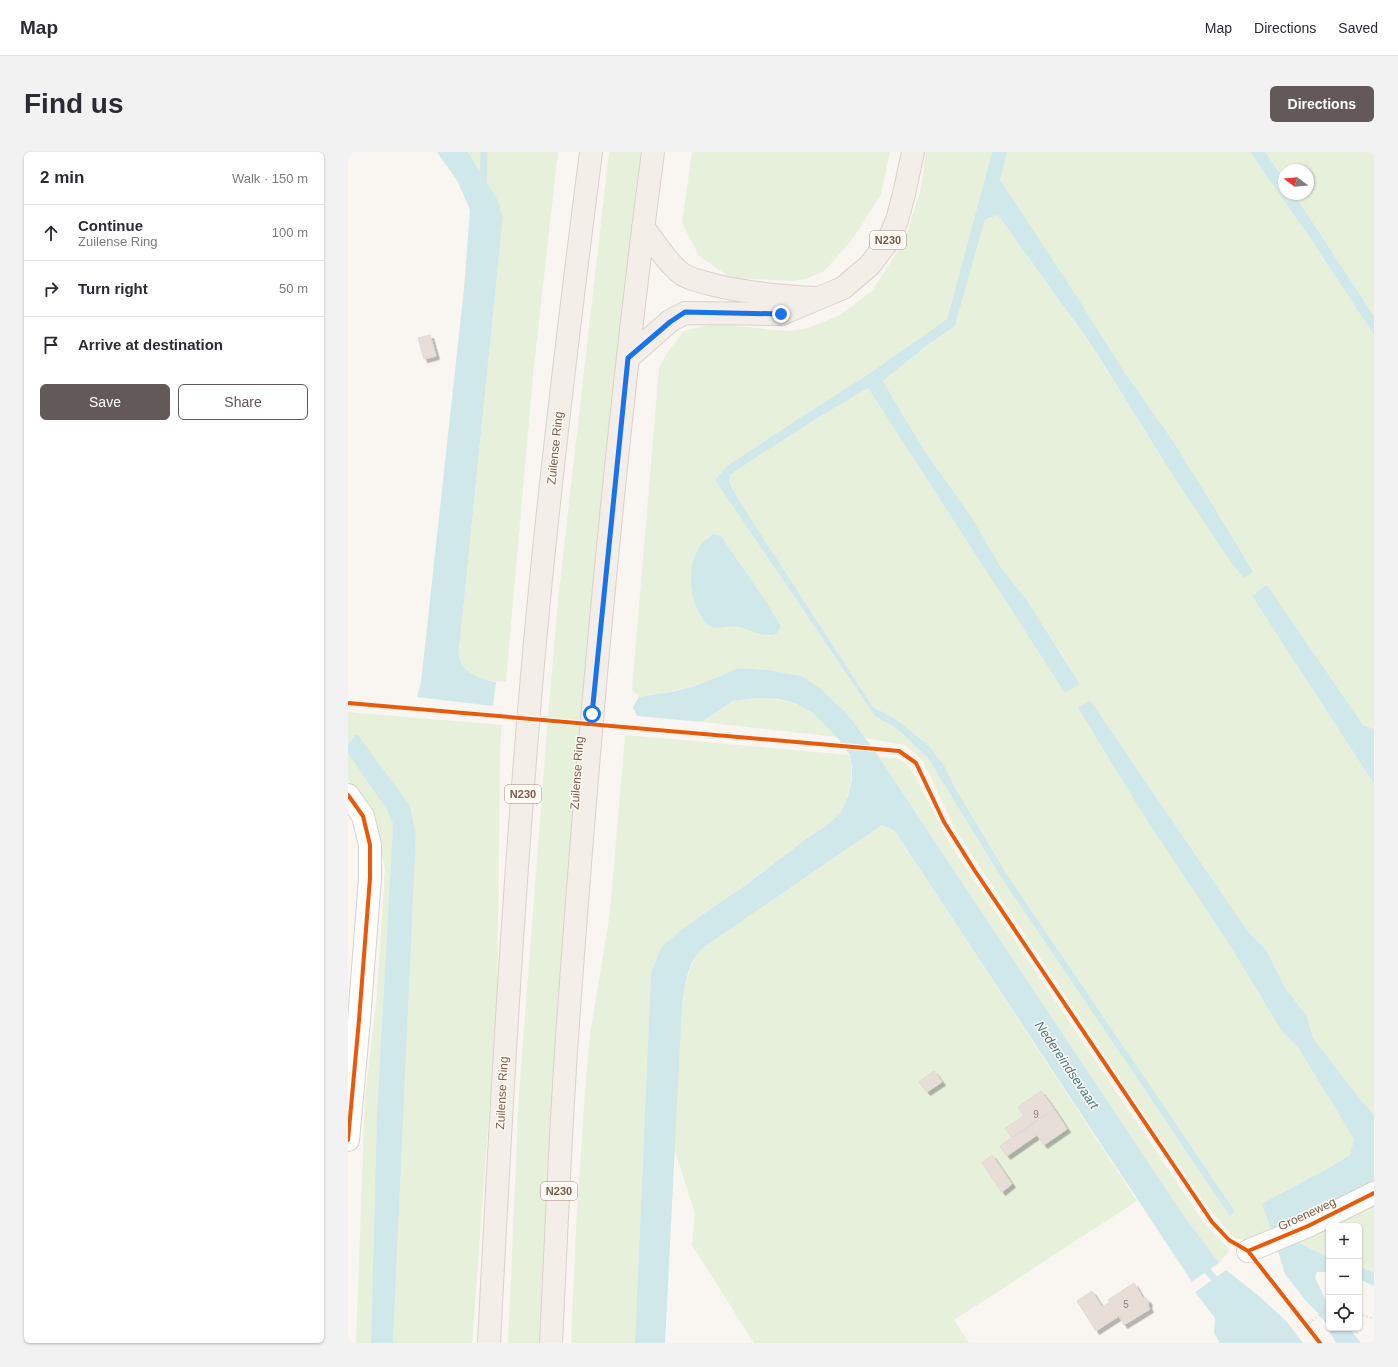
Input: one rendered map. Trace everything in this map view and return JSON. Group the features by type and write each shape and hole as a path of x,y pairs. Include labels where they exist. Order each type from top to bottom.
{"main road":[{"name":"Zuilense Ring","path":"489,1343 506,1017 535,649 558,416 591,152"},
{"name":"Zuilense Ring","path":"551,1343 567,1039 592,714 628,358 652,152"},
{"name":"N230","path":"628,358 670,322 685,312 781,314 843,288 870,265 888,241 897,220 913,152"},
{"name":"N230","path":"643,227 672,264 683,274 699,281 727,288 759,293 821,298"}],"street":[{"path":"348,795 363,816 370,845 370,878 348,1140"},
{"name":"Groeneweg","path":"1248,1251 1308,1226 1374,1193"}],"path":[{"path":"1306,1325 1326,1310"},
{"path":"1362,1315 1374,1319"},
{"path":"1301,1319 1310,1331"}],"green space":[{"path":"468,152 558,152 533,375 506,681 484,680 471,674 461,663 459,654 503,216 497,199"},
{"path":"609,152 642,152 607,445 559,986 542,1343 508,1343 519,1094 547,729 558,600"},
{"path":"692,152 890,152 881,194 847,246 824,271 806,279 792,281 731,278 699,256 682,223"},
{"path":"926,152 992,152 947,319 874,371 727,466 715,480 875,716 897,729 928,758 999,874 1230,1215 1235,1211 1006,873 954,786 944,765 929,746 896,719 873,707 738,499 729,480 731,474 811,422 868,388 1065,693 1080,683 1028,602 1000,566 974,521 925,451 883,381 955,326 985,218 998,215 1094,350 1167,466 1244,578 1252,572 1173,441 1125,373 999,179 1007,152 1250,152 1278,192 1278,200 1283,200 1374,335 1374,729 1363,725 1267,586 1252,596 1374,784 1374,1114 1360,1099 1313,1038 1307,1017 1285,987 1266,950 1246,929 1090,700 1078,708 1232,949 1281,1030 1299,1049 1354,1139 1350,1155 1262,1204 1272,1233 1255,1241 1234,1238 1211,1211 1167,1149 956,831 923,761 905,745 865,738 849,716 800,676 769,670 738,668 716,679 664,693 639,697 632,690 659,367 669,350 684,331 712,324 787,331 808,328 840,315 872,291 905,240 921,188","holes":["721,536 781,626 770,636 734,625 721,627 696,552 707,537"]},
{"path":"1265,152 1374,152 1374,316 1298,200 1314,200 1314,164 1278,164 1278,170"},
{"path":"756,698 793,703 802,707 818,718 837,737 702,722 733,701"},
{"path":"348,712 502,725 500,751 497,1007 472,1343 393,1343 416,836 354,735 348,745"},
{"path":"625,735 850,755 851,780 847,798 840,814 835,819 806,839 661,948 651,972 635,1343 571,1343 576,1228 590,1034 610,913"},
{"path":"348,751 387,810 393,824 377,1112 371,1343 356,1343 365,1098 377,995 385,869 374,817 348,780"},
{"path":"879,757 895,758 906,763 915,776 950,844 1204,1223 1230,1250 1219,1263 1179,1209"},
{"path":"882,825 894,830 1137,1201 954,1320 969,1343 754,1343 692,1245 695,1213 674,1148 682,1008 685,985 691,966 698,952"},
{"path":"1374,1201 1374,1273 1362,1267 1362,1223 1334,1223"},
{"path":"1326,1228 1326,1256 1313,1250 1301,1242"}],"water":[{"path":"437,152 468,152 497,199 503,216 459,650 461,662 468,671 478,677 496,682 493,706 417,697 421,682 464,289 470,210 458,182"},
{"path":"992,152 1007,152 1000,180 1125,373 1173,441 1253,572 1244,578 1233,565 1167,466 1094,349 998,215 985,219 955,326 924,348 883,381 925,451 974,521 1000,566 1028,602 1080,684 1065,693 868,388 811,422 731,474 729,481 738,499 873,707 896,719 929,746 944,765 954,786 1006,873 1235,1211 1230,1216 999,874 928,758 897,729 875,716 715,480 727,466 869,374 947,319"},
{"path":"1250,152 1265,152 1278,170 1278,192"},
{"path":"1283,200 1298,200 1374,316 1374,335"},
{"path":"714,534 721,536 767,603 781,626 777,633 773,635 765,635 736,626 715,628 708,625 702,618 696,606 693,595 691,571 698,549 705,540"},
{"path":"1267,585 1363,725 1374,729 1374,784 1252,596"},
{"path":"738,668 769,670 801,676 821,689 849,716 879,757 1179,1209 1219,1263 1192,1282 894,830 882,825 706,946 699,952 692,963 687,978 682,1008 665,1343 635,1343 651,972 661,948 682,929 747,884 840,814 848,796 852,780 850,755 837,737 813,713 795,703 778,699 756,698 733,701 702,722 637,716 633,707 639,697 693,686"},
{"path":"1090,700 1246,929 1266,950 1285,987 1307,1017 1313,1038 1360,1099 1374,1114 1374,1183 1295,1220 1272,1233 1262,1204 1350,1155 1354,1139 1299,1049 1281,1030 1232,949 1140,809 1078,708"},
{"path":"355,735 358,735 410,806 416,836 393,1343 371,1343 377,1112 393,824 387,810 348,753 348,745"},
{"path":"1292,1238 1326,1256 1326,1272 1317,1272 1315,1278 1326,1301 1326,1323 1285,1274 1277,1248"},
{"path":"1362,1267 1374,1273 1374,1286 1362,1280"},
{"path":"1226,1270 1259,1296 1286,1321 1303,1343 1220,1343 1214,1333 1215,1318 1195,1292"},
{"path":"1329,1331 1351,1331 1361,1343 1336,1343"}],"pier":[{"path":"1221,1262 1220,1265 1193,1283 1190,1283"},
{"path":"1225,1268 1226,1270 1195,1292 1194,1290"}],"building":[{"path":"430,335 436,356 424,359 418,338"},
{"path":"934,1071 942,1082 927,1092 919,1082"},
{"path":"1041,1091 1054,1109 1012,1138 1005,1128 1024,1116 1018,1107"},
{"path":"1054,1109 1067,1129 1044,1145 1037,1135 1007,1156 1000,1146"},
{"path":"992,1155 1012,1184 1002,1192 982,1163"},
{"path":"1134,1283 1143,1298 1146,1298 1149,1302 1148,1305 1150,1309 1124,1325 1119,1316 1096,1331 1077,1301 1092,1291 1102,1307 1110,1302 1108,1300"}],"waterway":[{"path":"483,183 484,152"},
{"name":"Nedereindsevaart","path":"1202,1265 1220,1285"}],"cycle path":[{"path":"348,703 899,751 916,763 944,822 975,871 1212,1222 1229,1240 1248,1251 1320,1343"},
{"path":"348,795 363,816 370,845 370,878 348,1140"},
{"path":"1248,1251 1308,1226 1374,1193"}],"route":[{"path":"592,714 621,414 628,358 670,322 685,312 781,314"}]}
